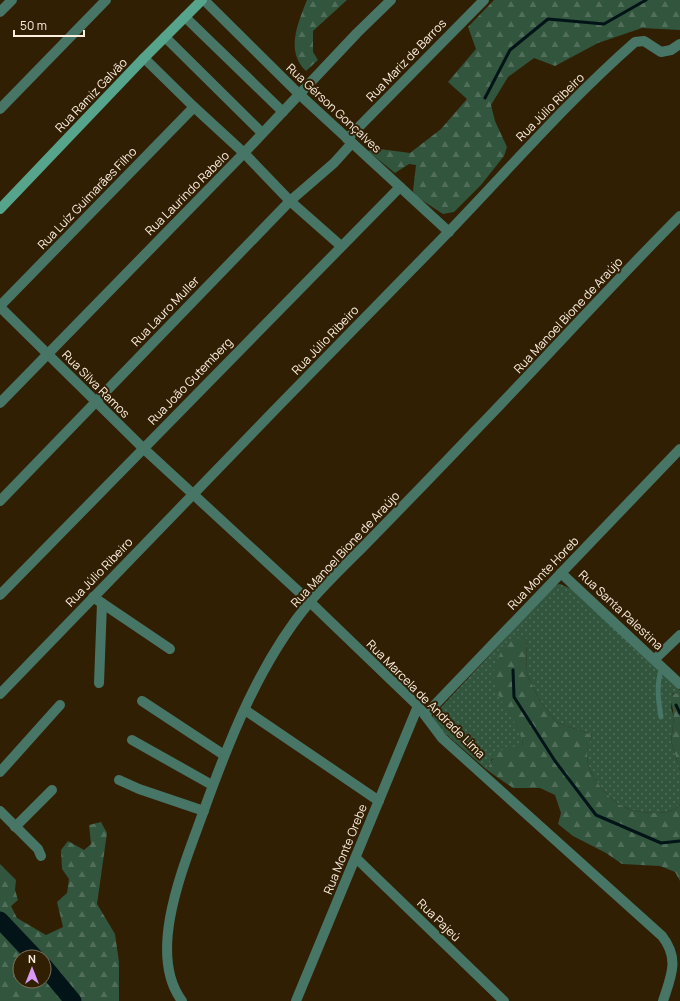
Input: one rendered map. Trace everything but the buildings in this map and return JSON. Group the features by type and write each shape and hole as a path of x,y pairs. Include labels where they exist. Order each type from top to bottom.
{"street":[{"path":"0,12 12,0"},
{"path":"0,109 106,0"},
{"name":"Rua Ramiz Galvão","path":"0,209 144,58 203,0"},
{"name":"Rua Gérson Gonçalves","path":"203,0 299,94 449,232"},
{"name":"Rua Laurindo Rabelo","path":"0,403 244,153 357,33 391,0"},
{"name":"Rua Mariz de Barros","path":"349,141 484,0"},
{"path":"185,17 283,112"},
{"path":"165,37 262,133"},
{"name":"Rua Júlio Ribeiro","path":"0,694 97,600 192,494 449,232 539,136 635,42 644,40 662,52 671,50 680,44"},
{"path":"144,58 244,153 290,201 341,246"},
{"name":"Rua Luíz Guimarães Filho","path":"0,307 194,107"},
{"name":"Rua Lauro Muller","path":"0,500 290,201 334,163 349,141"},
{"name":"Rua João Gutemberg","path":"0,595 400,187"},
{"name":"Rua Manoel Bione de Araújo","path":"182,1001 172,984 168,971 168,934 178,884 212,785 224,755 245,710 279,645 310,602 520,386 680,216"},
{"name":"Rua Silva Ramos","path":"0,307 143,448 192,494"},
{"name":"Rua Monte Horeb","path":"425,715 680,449"},
{"name":"Rua Marcela de Andrade Lima","path":"192,494 310,602 418,706 442,738 662,936 668,944 673,958 671,976 663,1001"},
{"name":"Rua Santa Palestina","path":"561,573 655,659 680,684"},
{"path":"97,600 170,650"},
{"path":"97,600 99,683"},
{"path":"655,659 680,635"},
{"path":"142,701 224,755"},
{"path":"0,772 60,705"},
{"name":"Rua Monte Orebe","path":"296,1001 418,706"},
{"path":"245,710 379,801"},
{"path":"132,740 212,785"},
{"path":"119,780 138,789 204,811"},
{"path":"15,827 52,790"},
{"path":"0,811 38,849 41,856"},
{"name":"Rua Pajeú","path":"356,858 504,1001"}],"lane":[{"path":"661,717 657,690 658,677 662,666"}],"green space":[{"path":"307,0 347,0 313,31 313,52 318,60 306,71 296,55 295,37"},
{"path":"494,0 680,0 680,30 642,28 598,43 555,66 534,58 508,77 491,105 495,121 507,147 504,156 481,185 454,212 443,214 417,197 413,191 416,165 409,164 395,173 368,151 380,149 410,153 441,129 467,99 448,82 476,49 468,27"},
{"path":"560,584 574,590 680,690 680,694 673,693 671,708 674,717 671,741 680,770 680,804 675,809 668,812 659,813 640,812 623,807 607,794 593,776 588,762 587,751 592,735 556,722 539,699 527,674 526,637 496,689 522,734 523,745 492,759 487,770 440,729 432,717 555,585"},
{"path":"526,637 527,674 539,699 556,722 592,735 587,756 588,762 593,776 607,794 623,807 640,812 668,812 675,809 680,804 680,881 675,872 660,866 622,864 606,853 573,836 558,824 561,813 555,795 540,788 513,788 487,770 493,758 500,751 510,747 523,745 521,735 496,689 494,667 504,646 517,638"},
{"path":"674,693 680,694 680,770 671,741 674,717 671,699"},
{"path":"101,822 107,833 97,904 115,934 119,962 119,1001 0,1001 0,864 16,880 15,890 18,900 11,906 17,918 46,935 63,927 57,902 67,893 69,879 62,869 61,850 68,841 84,850 91,844 89,825"}],"waterway":[{"path":"485,98 510,50 548,19 604,24 646,0"},
{"path":"513,670 514,697 555,761 596,815 661,843 680,841"},
{"path":"676,705 680,713"},
{"path":"0,920 27,949"},
{"path":"52,976 73,1001"}]}
